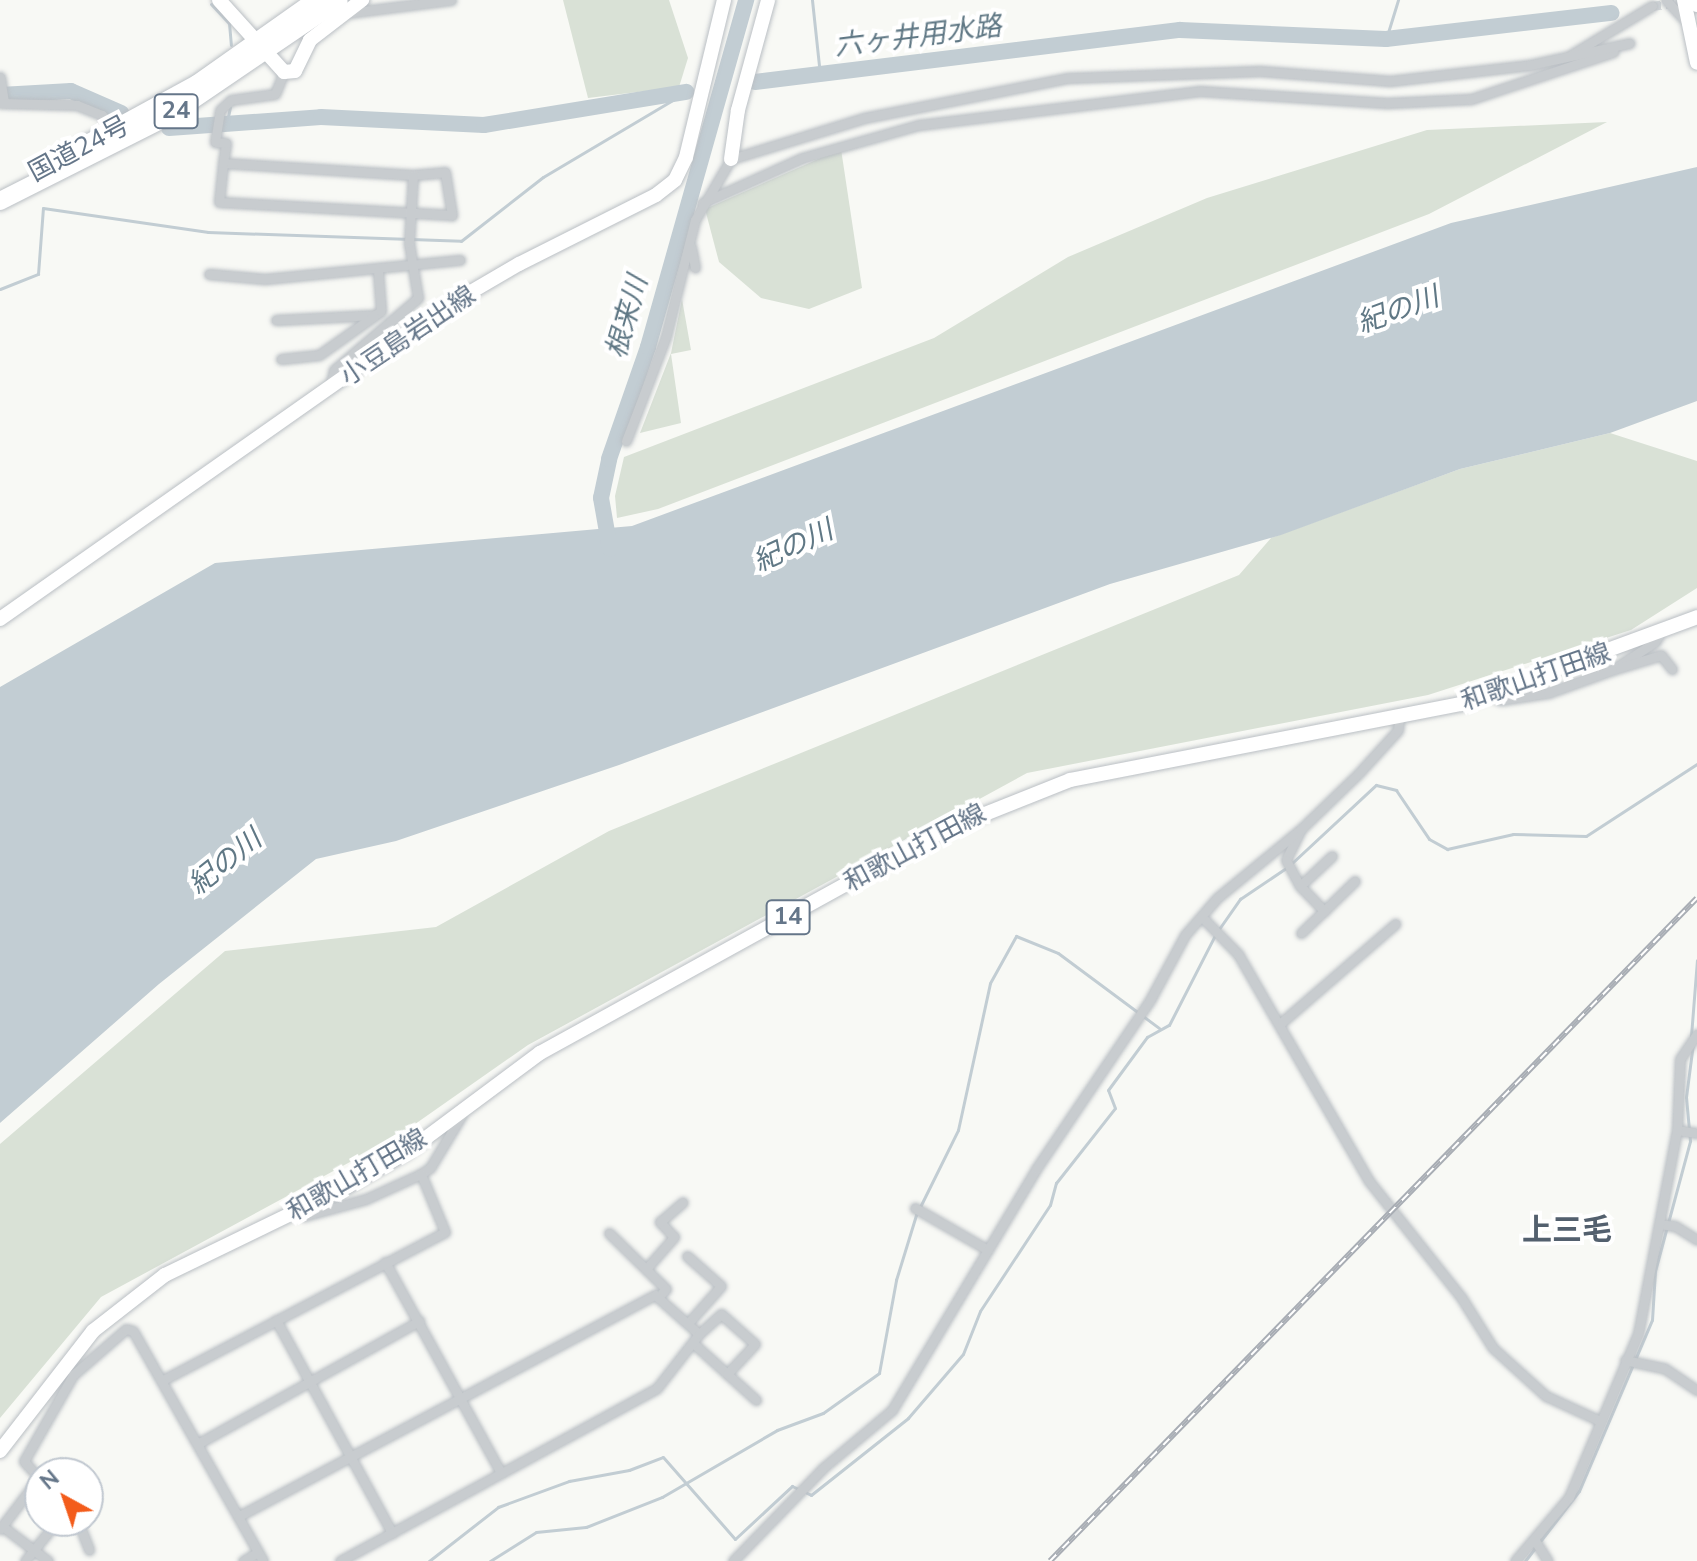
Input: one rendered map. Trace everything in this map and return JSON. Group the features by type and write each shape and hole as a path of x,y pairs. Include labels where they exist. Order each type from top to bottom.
{"highway":[{"name":"国道24号","path":"0,201 170,115 261,47 316,0"},
{"name":"国道24号","path":"0,189 261,47 342,7"}],"main road":[{"path":"219,0 284,72 295,71 310,40 342,7 362,0"},
{"name":"小豆島岩出線","path":"0,619 435,313 656,195 675,180 686,157 724,0"},
{"path":"731,159 738,110 768,0"},
{"path":"1684,0 1697,63"},
{"name":"和歌山打田線","path":"0,1451 120,1306 165,1275 407,1152 540,1053 989,808 1102,772 1399,719 1488,695 1697,617"}],"street":[{"path":"342,7 451,0"},
{"path":"1666,0 1681,10 1691,37"},
{"path":"1569,56 1647,4"},
{"path":"626,441 666,336 702,203 731,159 864,118 1068,78 1260,71 1390,81 1569,56 1630,43 1471,99 1387,103 1200,91 919,125 802,158 702,203"},
{"path":"223,163 413,175 445,172 452,215 219,202 223,163 226,143 216,138 220,110 231,100 275,94 284,72"},
{"path":"0,77 2,102 77,105 102,115 113,130"},
{"path":"329,388 334,370 418,298 409,239 413,175"},
{"path":"690,244 695,268"},
{"path":"209,274 265,279 413,269 460,260"},
{"path":"281,359 319,355 381,311 378,271"},
{"path":"276,320 375,315"},
{"path":"1612,670 1655,642 1661,632"},
{"path":"1488,695 1501,700 1548,693 1661,655 1672,669"},
{"path":"733,1561 823,1468 892,1410 1073,1109 1120,1046 1205,920 1301,829 1398,730 1399,719"},
{"path":"1301,829 1286,860 1300,886 1324,911"},
{"path":"1300,886 1332,856"},
{"path":"1301,933 1355,881"},
{"path":"1205,920 1223,938 1282,1022 1328,1114 1375,1190 1461,1297 1493,1348 1546,1396 1600,1421"},
{"path":"1282,1022 1395,924"},
{"path":"1515,1561 1569,1497 1646,1309 1677,1130 1680,1059 1697,1034"},
{"path":"298,1210 304,1216 366,1199 421,1174 430,1168 463,1110"},
{"path":"1677,1130 1697,1133"},
{"path":"163,1380 445,1232 421,1174"},
{"path":"646,1269 674,1237 660,1222 683,1202"},
{"path":"915,1208 988,1250"},
{"path":"1659,1224 1675,1226 1697,1240"},
{"path":"239,1516 460,1397 659,1296 666,1289 609,1233"},
{"path":"687,1256 721,1286 689,1322"},
{"path":"385,1262 501,1473"},
{"path":"659,1296 689,1322 696,1338 727,1374 756,1400"},
{"path":"340,1561 657,1388 696,1338 721,1314 755,1344 727,1374"},
{"path":"276,1320 392,1533"},
{"path":"199,1443 419,1321"},
{"path":"26,1457 67,1372 126,1329 140,1337 261,1557 243,1561"},
{"path":"1625,1360 1664,1368 1697,1389"},
{"path":"24,1498 1,1527 48,1561"},
{"path":"25,1561 44,1537"},
{"path":"84,1537 89,1550"},
{"path":"1534,1539 1548,1561"}],"shaded area":[{"path":"563,0 669,0 688,58 679,87 588,98"},
{"path":"1607,122 1429,214 658,509 617,518 615,496 624,457 934,338 1068,257 1207,198 1427,130"},
{"path":"841,149 862,288 809,309 761,298 719,262 705,209"},
{"path":"682,299 691,350 671,354 681,423 640,433 671,353"},
{"path":"1610,433 1697,461 1697,588 1631,630 1428,695 1027,773 528,1045 398,1136 101,1297 0,1418 0,1144 225,951 436,927 609,831 1239,575 1271,538 1460,469"}],"water":[{"name":"紀の川","path":"1697,167 1697,401 1610,433 1460,469 1281,535 1110,584 619,765 396,841 316,859 159,984 0,1123 0,687 215,563 632,526 1451,223"}],"waterway":[{"name":"根来川","path":"610,549 601,498 609,459 648,347 746,0"},
{"path":"812,0 820,75"},
{"path":"1386,39 1398,0"},
{"path":"211,4 229,23 231,45"},
{"name":"六ヶ井用水路","path":"755,82 1180,30 1386,39 1612,13"},
{"name":"六ヶ井用水路","path":"0,95 71,91 121,113"},
{"path":"0,289 38,274 43,208 208,232 461,241 543,177 686,92"},
{"name":"六ヶ井用水路","path":"169,128 321,117 484,125 686,92"},
{"path":"226,126 230,107"},
{"path":"1292,863 1376,785 1396,790 1429,839 1447,849 1513,834 1586,836 1697,764"},
{"path":"1219,929 1240,899 1286,868"},
{"path":"429,1561 498,1507 569,1481 629,1470 663,1457 735,1539 792,1486 811,1495 908,1418 963,1354 980,1311 1050,1205 1056,1183 1115,1108 1108,1090 1147,1037 1169,1025 1215,935"},
{"path":"490,1561 536,1532 586,1527 662,1497 777,1430 823,1413 879,1373 896,1280 916,1215 958,1130 990,983 1016,936 1058,953 1159,1028"},
{"path":"1691,1036 1697,960"},
{"path":"1525,1561 1579,1491 1652,1320 1655,1271 1690,1141 1686,1097 1693,1043"}],"tunnel":[{"path":"1652,6 1689,1"}],"railway":[{"path":"1050,1561 1697,898"}],"district":[{"name":"上三毛","path":"1567,1231"}]}
